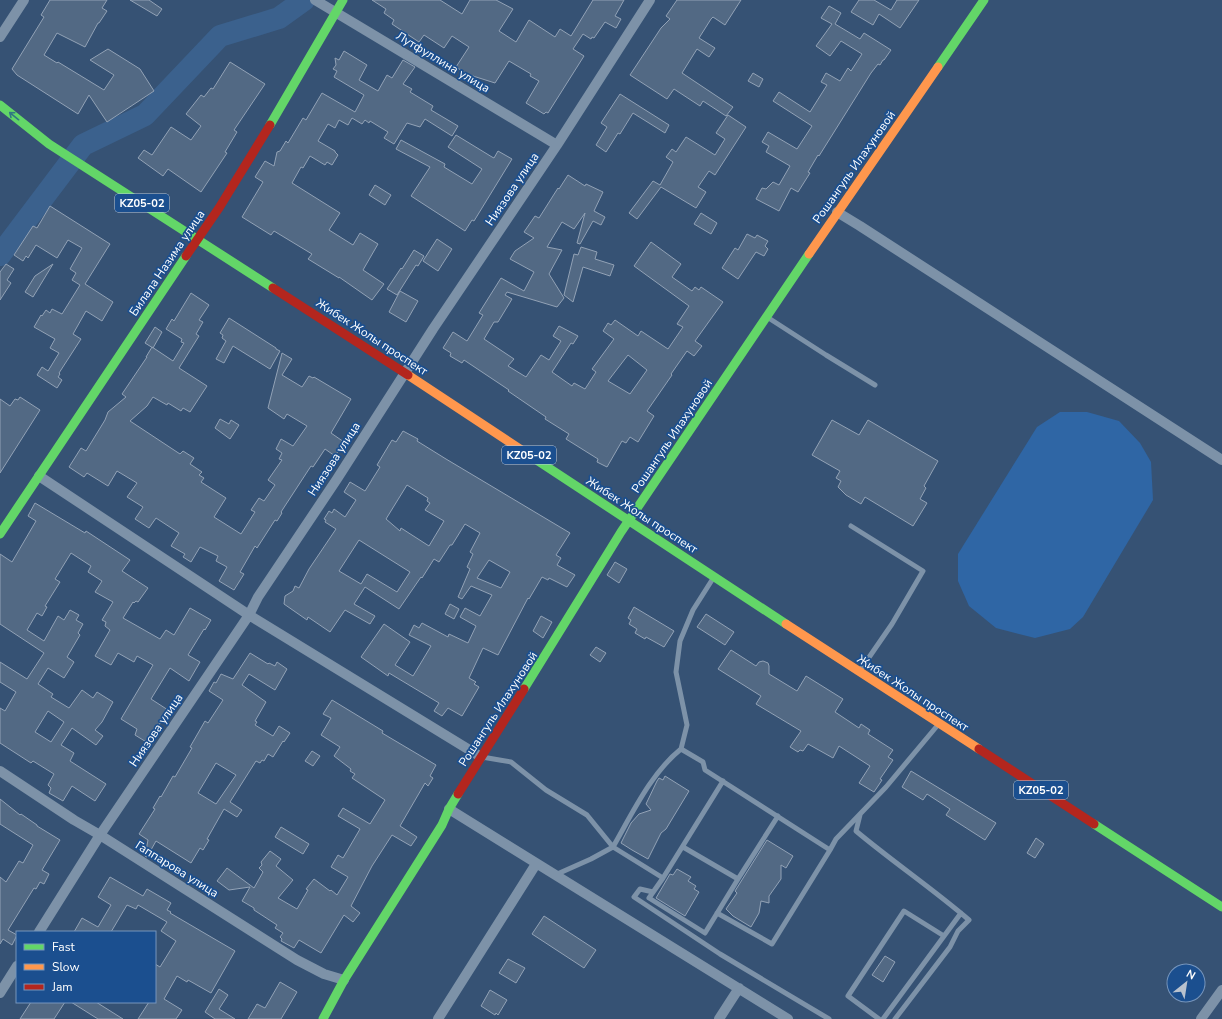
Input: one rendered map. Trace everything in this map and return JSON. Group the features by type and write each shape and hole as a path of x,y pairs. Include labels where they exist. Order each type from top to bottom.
{"main road":[{"name":"Билала Назима улица","path":"0,534 219,208 258,146 343,0"},
{"name":"Рошангуль Илахуновой","path":"323,1019 344,980 437,831 481,757 552,646 621,532 836,212 984,0"},
{"name":"Жибек Жолы проспект","path":"0,105 49,144 85,168 405,373 629,522 1222,907"},
{"name":"Жибек Жолы проспект","path":"7,123 49,144"}],"street":[{"path":"0,37 24,0"},
{"name":"Ниязова улица","path":"40,931 100,835 249,615 258,597 337,479 433,329 557,145 650,0"},
{"name":"Лутфуллина улица","path":"317,1 557,145"},
{"path":"836,212 1222,460"},
{"path":"39,476 249,615 481,757"},
{"name":"Гаппарова улица","path":"0,771 74,820 297,960 324,974 344,980"},
{"path":"449,809 788,1019"},
{"path":"438,1019 536,864"},
{"path":"0,993 16,968"},
{"path":"719,1019 739,988"},
{"path":"1201,1019 1222,990"}],"lane":[{"path":"766,317 826,356 875,385"},
{"path":"851,526 923,571 892,624 860,672"},
{"path":"555,875 591,859 613,847 654,778 673,755 681,749 687,724 676,672 680,641 693,610 714,577"},
{"path":"718,913 772,944 836,839 886,787 939,724"},
{"path":"681,749 703,762 705,770 830,850"},
{"path":"481,757 511,762 546,790 587,815 613,847 663,878"},
{"path":"723,781 683,847 649,898 705,933 778,816"},
{"path":"860,814 856,832 969,920 958,931 950,947 895,1019"},
{"path":"683,847 738,879"},
{"path":"653,892 640,889 634,898 720,954 829,1019"},
{"path":"879,1019 848,996 904,911 944,936"},
{"path":"883,1019 961,913"}],"shaded area":[{"path":"1060,412 1087,412 1119,421 1140,443 1151,462 1153,500 1083,617 1070,629 1035,638 996,628 969,606 958,581 958,554 1037,427"}],"building":[{"path":"50,0 107,0 102,8 107,11 98,23 85,47 57,33 44,55 104,90 114,75 90,60 108,49 140,69 154,91 107,122 89,95 78,114 17,75 12,69 44,17 41,15"},
{"path":"130,0 149,0 162,9 157,16"},
{"path":"372,0 440,0 462,14 470,0 496,0 513,9 499,31 516,42 529,20 555,37 560,29 571,36 593,0 624,0 615,16 621,19 616,28 605,22 594,38 592,37 591,39 583,34 573,49 584,56 548,113 546,112 544,114 526,103 539,81 530,76 531,74 509,61 495,83 473,76 473,78 456,67 469,47 452,36 444,48 424,35 419,42 392,24 394,20 384,13 386,9"},
{"path":"677,0 741,0 725,25 713,17 711,19 699,38 715,48 709,57 697,49 682,73 733,107 726,116 703,101 700,106 674,89 667,99 630,75 661,28 670,19 666,16"},
{"path":"859,0 874,0 891,10 897,0 919,0 900,28 879,14 873,25 851,12"},
{"path":"829,6 841,13 835,24 860,39 864,33 891,50 880,65 878,64 871,73 819,156 818,155 808,172 810,173 798,192 791,188 779,211 756,199 762,188 766,189 773,182 779,185 790,166 766,152 769,146 762,142 768,132 797,149 812,126 773,101 779,92 810,112 827,85 821,82 826,73 840,81 848,68 851,71 862,54 841,41 830,56 816,46 832,24 821,18"},
{"path":"344,51 367,65 359,80 378,91 387,75 392,78 403,60 415,67 403,84 412,89 410,92 433,106 431,110 458,126 452,136 425,119 420,127 407,123 394,144 384,138 388,132 370,121 369,123 365,120 362,124 352,118 348,125 339,120 335,128 328,124 318,141 335,151 338,155 332,165 327,162 325,165 310,156 303,168 301,167 292,183 340,213 329,230 353,245 360,233 378,244 363,270 384,284 372,300 339,277 308,259 312,254 274,231 271,235 242,217 263,182 255,177 265,161 274,166 277,152 280,151 286,141 288,143 303,118 306,120 322,93 355,112 364,95 334,77 337,71 333,69 336,65 335,58 339,60"},
{"path":"230,62 265,84 234,130 237,132 225,152 227,153 201,192 168,169 163,176 138,158 144,150 152,155 171,127 191,140 201,126 186,114 201,95 204,97 211,88 213,89"},
{"path":"753,73 763,79 759,87 748,81"},
{"path":"620,94 669,125 665,133 633,113 620,134 618,133 606,152 596,145 607,127 601,123"},
{"path":"728,115 746,127 715,175 709,171 698,187 706,192 696,208 661,187 637,219 629,213 653,181 660,185 673,162 666,157 672,149 676,152 686,137 715,155 725,139 716,133"},
{"path":"456,135 494,158 498,151 512,159 474,221 472,220 465,231 411,196 430,167 396,149 401,140 445,164 444,167 472,184 482,169 448,147"},
{"path":"568,175 585,186 586,184 603,192 594,211 605,217 601,225 593,221 580,244 577,243 585,213 574,229 562,222 547,247 562,250 549,274 564,298 557,307 507,292 505,295 512,299 498,322 494,322 484,339 514,359 508,366 526,377 541,355 549,360 561,341 553,336 559,326 578,336 573,344 571,343 552,372 572,386 574,383 585,389 596,372 592,369 614,339 603,331 608,323 611,325 615,320 638,336 641,331 668,349 683,327 677,324 689,306 634,266 651,242 681,264 672,277 692,291 695,287 699,290 701,287 723,302 695,341 702,346 694,356 687,351 647,411 654,416 638,442 630,437 626,443 622,441 607,467 597,462 598,459 566,439 569,434 545,419 546,417 508,391 509,390 464,360 462,363 450,356 451,353 443,348 453,332 467,341 483,315 479,313 501,278 524,291 534,272 510,259 515,251 534,238 524,232 535,216 539,218 558,188 559,189","holes":["628,355 647,370 630,394 608,381"]},
{"path":"375,185 391,195 385,205 369,195"},
{"path":"50,206 110,244 85,284 113,302 102,321 86,311 73,334 81,339 59,373 60,374 58,377 62,380 57,388 37,375 42,367 48,371 59,353 50,348 55,339 34,327 41,315 42,316 46,310 50,313 52,309 62,314 80,285 72,280 76,273 70,269 82,248 68,240 57,258 36,245 28,258 26,256 23,261 14,255 33,226 37,228"},
{"path":"701,213 717,223 711,234 694,224"},
{"path":"747,234 755,238 757,235 768,241 765,246 768,249 764,256 756,252 738,279 722,268 735,248 738,250"},
{"path":"437,239 452,249 438,271 423,261"},
{"path":"581,247 597,252 595,259 614,265 610,276 583,267 573,302 564,295 574,254 578,255"},
{"path":"414,250 424,256 418,266 416,265 397,295 387,289"},
{"path":"6,264 14,269 7,280 11,283 0,300 0,272"},
{"path":"53,264 33,297 25,292 35,276"},
{"path":"400,291 418,301 406,322 389,312"},
{"path":"191,293 209,305 199,320 203,322 196,334 199,336 179,368 207,386 190,412 183,408 181,411 168,403 167,405 153,397 147,406 130,421 180,454 183,451 194,458 190,464 202,472 199,475 204,478 201,482 226,498 214,517 241,534 255,512 251,510 259,498 264,501 275,485 268,480 282,460 279,459 282,453 276,449 281,439 293,446 307,426 287,414 284,419 268,408 282,353 292,359 282,375 302,387 309,376 314,377 351,399 331,433 344,442 335,456 325,449 313,467 311,466 281,512 282,513 277,521 275,520 257,548 255,546 240,572 244,574 234,590 219,581 227,567 216,561 218,556 200,547 191,562 183,557 185,554 171,546 179,533 156,518 149,528 135,519 143,507 127,497 137,483 117,471 108,486 87,473 84,477 69,467 81,448 86,451 105,420 108,412 126,397 122,394 152,347 173,361 184,343 181,342 182,339 166,329 172,319 174,321"},
{"path":"229,318 280,351 270,369 233,346 224,363 216,359 226,341 222,338 223,335 220,333"},
{"path":"155,327 162,332 153,348 145,343"},
{"path":"20,397 40,410 0,473 0,399 10,406 15,399 18,400"},
{"path":"220,419 229,424 231,420 239,425 230,439 215,428"},
{"path":"832,420 859,435 868,420 938,461 924,486 926,488 920,499 927,503 913,526 865,497 861,504 846,495 838,487 841,481 836,478 840,471 812,455"},
{"path":"403,431 418,439 417,441 446,459 570,533 556,555 561,558 557,565 575,575 567,587 549,578 548,580 542,577 529,599 528,598 498,655 483,648 469,678 476,682 474,684 479,687 462,716 448,708 442,716 434,711 439,703 389,673 388,676 361,657 384,624 410,642 395,665 413,676 431,646 409,635 414,625 419,628 422,623 448,637 449,634 468,643 476,626 460,617 465,608 480,616 492,595 471,586 462,599 458,597 470,569 467,567 473,554 470,552 480,533 465,524 439,562 434,559 399,609 365,587 354,604 375,616 370,624 345,610 330,632 308,617 307,620 284,604 285,596 293,591 295,586 299,588 309,569 336,529 325,522 326,520 324,519 329,511 332,513 334,509 345,517 356,500 344,492 350,482 365,491 380,467 377,465 392,440 396,442","holes":["407,485 428,498 427,501 430,503 425,510 444,521 429,546 401,528 400,531 386,519","359,540 410,572 397,592 367,574 361,584 339,571","489,560 510,572 501,588 477,578"]},
{"path":"35,503 85,533 86,531 130,560 122,571 148,588 138,602 133,602 123,618 160,639 166,630 174,635 190,608 211,620 188,655 200,662 189,681 170,668 151,699 168,710 148,743 135,735 137,729 121,719 153,665 137,656 134,662 118,653 111,665 95,656 110,630 105,626 106,622 102,620 113,602 95,592 102,581 88,572 91,566 71,553 55,579 60,582 45,606 47,607 42,616 37,613 27,630 44,641 58,616 64,620 70,610 79,615 76,620 83,624 78,633 80,635 67,657 74,662 64,678 48,668 38,684 53,694 51,697 69,708 82,690 93,698 97,692 113,702 102,722 95,730 103,736 96,745 72,728 61,745 74,753 70,761 106,784 95,801 72,786 63,801 49,793 51,788 48,785 54,774 33,761 31,763 0,743 0,708 5,711 16,692 0,682 0,662 27,679 44,653 0,624 0,554 12,562 36,521 28,516","holes":["48,711 64,722 51,742 35,732"]},
{"path":"615,562 627,569 619,583 607,575"},
{"path":"450,604 459,609 454,619 445,614"},
{"path":"634,607 674,631 664,647 635,633 637,629 629,624 631,620 628,618"},
{"path":"706,614 734,632 725,645 697,627"},
{"path":"541,616 552,622 543,638 533,631"},
{"path":"596,647 606,653 600,662 590,655"},
{"path":"731,650 756,666 759,662 763,661 768,663 769,674 797,691 806,676 843,699 835,712 859,728 861,724 870,730 868,734 893,750 888,757 893,760 880,779 882,780 874,792 859,783 870,766 839,746 833,758 808,744 803,751 800,750 798,752 790,747 801,731 756,704 761,696 718,669"},
{"path":"250,653 268,664 269,663 275,666 277,662 287,669 275,690 249,674 242,685 266,702 255,721 257,722 255,725 273,736 279,726 290,733 273,757 268,754 264,761 262,760 260,763 256,761 230,802 242,810 237,817 224,809 207,839 209,840 203,850 200,848 191,863 156,841 147,857 145,856 148,840 139,834 155,809 153,808 160,796 161,797 173,776 175,777 192,748 190,747 205,721 208,723 223,700 209,691 214,682 216,683 221,674 233,679","holes":["216,763 236,775 216,804 198,793"]},
{"path":"332,700 383,731 382,733 436,765 430,776 433,778 428,786 425,783 400,826 417,837 411,846 392,835 372,866 351,906 360,913 353,922 344,915 321,953 299,940 294,948 281,941 282,939 280,937 283,933 275,928 277,925 242,901 250,887 229,890 217,881 227,868 254,888 263,872 259,868 262,865 261,862 270,851 281,859 276,866 293,880 278,898 297,909 308,890 306,889 314,879 337,895 348,877 331,867 338,855 343,858 360,829 338,816 343,808 370,824 385,800 352,778 355,774 350,771 351,769 334,756 340,747 321,735 331,718 323,714"},
{"path":"312,751 320,756 313,766 305,761"},
{"path":"911,771 996,823 985,840 946,815 950,809 927,794 923,800 902,787"},
{"path":"665,776 689,791 666,829 661,833 648,859 621,843 631,823 639,814 651,810 646,804 659,778 663,780"},
{"path":"0,799 20,815 21,814 60,840 42,870 49,874 44,884 40,882 36,889 34,888 8,930 16,934 12,945 3,939 0,944 0,877 6,882 19,861 23,863 33,845 0,824"},
{"path":"281,827 309,844 303,854 275,837"},
{"path":"1036,838 1044,844 1035,858 1027,853"},
{"path":"767,840 793,856 786,868 781,865 781,879 769,896 769,903 761,901 759,913 751,927 733,916 726,909 737,893 735,891"},
{"path":"677,869 691,877 688,881 696,886 694,889 699,892 685,916 656,898 670,874 673,875"},
{"path":"110,877 143,896 147,889 171,903 167,910 171,912 170,913 235,951 211,993 188,980 187,982 177,976 164,999 182,1010 176,1019 138,1019 148,1003 156,1003 156,965 160,967 176,941 161,931 167,922 138,905 136,909 127,905 112,931 75,931 82,918 98,927 111,905 98,897"},
{"path":"544,916 596,950 584,968 532,934"},
{"path":"885,956 895,962 883,982 872,975"},
{"path":"508,959 525,968 516,983 499,973"},
{"path":"280,982 297,992 281,1019 248,1019 257,1004 265,1008"},
{"path":"219,989 228,995 219,1009 235,1019 215,1019 205,1012"},
{"path":"490,990 507,1000 498,1015 496,1013 495,1015 481,1006"},
{"path":"30,1003 64,1003 54,1019 20,1019"},
{"path":"73,1003 98,1003 123,1019 98,1019"}],"waterway":[{"path":"0,255 83,145 145,115 220,36 279,18 304,0"}],"traffic: fast":[{"path":"270,125 343,0"},
{"path":"938,67 984,0"},
{"path":"0,105 49,144 273,288"},
{"path":"524,689 621,532 809,254"},
{"path":"0,534 186,256"},
{"path":"529,455 786,624"},
{"path":"323,1019 344,980 442,825 458,794"},
{"path":"1094,824 1222,907"}],"traffic: slow":[{"path":"809,254 938,67"},
{"path":"408,375 529,455"},
{"path":"786,624 979,749"}],"traffic: jam":[{"path":"186,256 219,208 270,125"},
{"path":"273,288 408,375"},
{"path":"458,794 524,689"},
{"path":"979,749 1094,824"}]}
